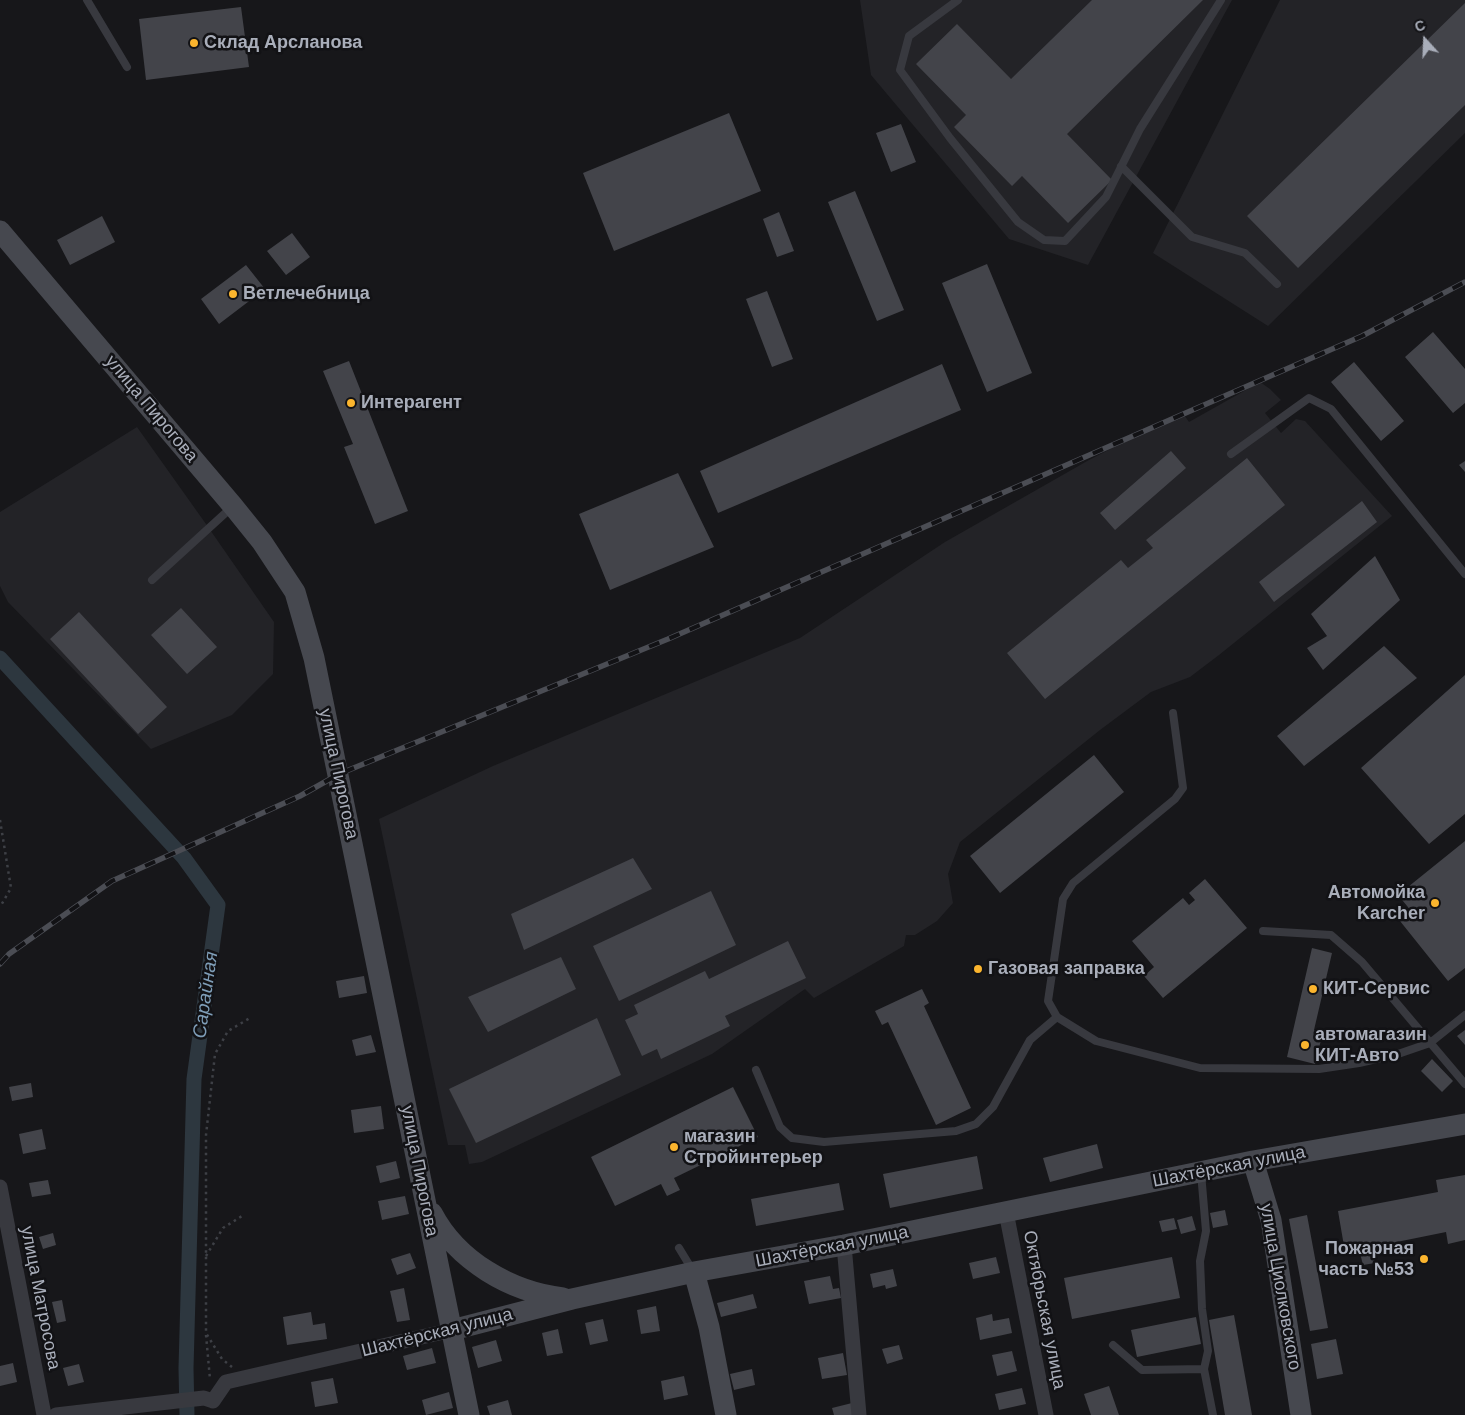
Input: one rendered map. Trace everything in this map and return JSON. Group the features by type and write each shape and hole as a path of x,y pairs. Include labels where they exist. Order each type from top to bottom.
{"main road":[{"name":"улица Пирогова","path":"0,231 233,506 262,542 295,592 314,658 469,1415"},
{"name":"Шахтёрская улица","path":"452,1330 572,1298 694,1272 844,1245 1253,1161 1465,1124"},
{"name":"улица Циолковского","path":"1253,1161 1272,1220 1301,1415"},
{"path":"425,1200 437,1223 464,1254 475,1263 500,1278 524,1289 550,1296 572,1298"},
{"path":"694,1272 709,1327 726,1415"}],"street":[{"name":"улица Матросова","path":"0,1187 44,1415"},
{"name":"Октябрьская улица","path":"1006,1212 1046,1415"},
{"path":"844,1245 859,1415"},
{"name":"Шахтёрская улица","path":"210,1405 226,1382 247,1379 452,1330"},
{"path":"56,1415 177,1401 210,1405"}],"lane":[{"path":"87,0 126,67"},
{"path":"958,0 909,36 900,70 950,138 1018,222 1044,240 1065,241 1106,197 1140,129 1221,0"},
{"path":"1121,166 1192,238 1246,253 1277,284"},
{"path":"1231,454 1309,398 1331,409 1465,574"},
{"path":"152,580 233,506"},
{"path":"1173,713 1183,788 1175,799 1073,883 1063,899 1048,1002 1057,1017 1096,1041 1200,1068 1319,1069 1359,1063 1398,1054 1430,1043 1465,1015"},
{"path":"1263,931 1331,935 1362,962 1465,1084"},
{"path":"756,1070 780,1127 792,1138 824,1142 956,1131 976,1124 993,1107 1030,1040 1057,1017"},
{"path":"1201,1171 1206,1231 1200,1261 1202,1309 1208,1351 1204,1369 1213,1415"},
{"path":"679,1248 694,1272"},
{"path":"1113,1345 1142,1370 1204,1369"}],"path":[{"path":"0,820 11,888 0,907"},
{"path":"210,1405 206,1332 206,1135 215,1054 228,1031 250,1018"},
{"path":"205,1257 223,1228 242,1216"},
{"path":"206,1332 222,1359 247,1379"}],"shaded area":[{"path":"860,0 1232,0 1088,265 1009,239 871,75"},
{"path":"1280,0 1465,0 1465,133 1268,326 1153,253"},
{"path":"1260,382 1281,400 1265,413 1281,433 1296,419 1305,421 1392,516 1190,677 1151,692 1100,730 960,842 948,874 953,903 937,921 915,935 906,935 904,946 814,998 805,989 712,1054 482,1162 469,1164 465,1145 448,1145 379,819 493,766 800,638 945,542 1089,460 1182,412 1189,422"},
{"path":"137,427 274,622 273,674 232,715 151,749 8,602 0,586 0,512"}],"building":[{"path":"1092,0 1203,0 1067,134 1112,180 1068,223 1022,176 1012,186 954,127 966,115 916,64 957,24 1011,79"},
{"path":"1465,3 1465,105 1298,268 1247,216"},
{"name":"Склад Арсланова","path":"241,7 249,67 146,80 139,19"},
{"path":"729,113 761,191 614,251 583,173"},
{"path":"901,124 916,162 891,172 876,133"},
{"path":"855,191 904,310 877,321 828,202"},
{"path":"779,212 794,251 777,257 763,219"},
{"path":"102,216 115,242 70,265 57,240"},
{"path":"292,233 310,257 286,275 267,251"},
{"path":"987,264 1032,373 987,392 942,283"},
{"name":"Ветлечебница","path":"246,265 265,289 219,324 201,299"},
{"path":"767,291 793,359 772,367 746,299"},
{"path":"1433,332 1465,369 1465,403 1453,413 1405,357"},
{"path":"349,361 408,511 375,524 344,447 353,444 323,371"},
{"path":"1354,362 1404,421 1381,441 1331,382"},
{"path":"942,364 961,410 718,513 700,471"},
{"path":"1171,451 1186,468 1115,530 1100,513"},
{"path":"1247,458 1285,505 1045,699 1007,653 1121,560 1128,568 1153,548 1146,540"},
{"path":"1465,461 1465,472 1459,465"},
{"path":"678,473 714,547 610,590 579,514"},
{"path":"1362,501 1377,522 1274,602 1259,582"},
{"path":"1375,556 1400,600 1323,670 1307,648 1327,636 1311,614"},
{"path":"181,608 217,647 187,674 151,635"},
{"path":"79,612 167,707 138,734 50,639"},
{"path":"1384,646 1417,678 1304,766 1277,736"},
{"path":"1465,675 1465,814 1429,844 1361,768"},
{"path":"1094,755 1124,792 1000,893 970,856"},
{"name":"Автомойка Karcher","path":"1465,841 1465,968 1448,981 1400,921 1412,912 1398,895"},
{"path":"633,858 652,889 524,950 511,914"},
{"path":"1205,879 1247,928 1163,998 1144,976 1154,967 1132,941 1183,898 1189,905 1195,900 1189,893"},
{"path":"711,891 736,945 619,1001 593,946"},
{"path":"788,941 806,978 725,1016 730,1026 661,1059 657,1049 642,1056 625,1020 638,1014 634,1005 705,971 709,979"},
{"name":"КИТ-Сервис","path":"1312,948 1332,953 1314,1030 1323,1032 1315,1064 1287,1057"},
{"path":"561,957 576,989 488,1032 468,997"},
{"path":"364,976 367,993 339,998 336,981"},
{"path":"922,989 929,1003 924,1006 971,1108 936,1125 888,1022 882,1025 875,1011"},
{"path":"597,1018 621,1075 476,1143 449,1089"},
{"path":"1465,1030 1465,1045 1457,1036"},
{"path":"371,1035 376,1052 356,1056 352,1040"},
{"path":"1432,1059 1453,1081 1442,1092 1421,1071"},
{"path":"31,1083 33,1097 12,1101 9,1087"},
{"name":"магазин Стройинтерьер","path":"733,1087 758,1137 674,1178 680,1190 667,1196 661,1184 615,1206 591,1157"},
{"path":"381,1106 384,1129 354,1133 351,1110"},
{"path":"42,1129 46,1149 23,1154 19,1134"},
{"path":"1097,1144 1103,1168 1050,1182 1043,1158"},
{"path":"977,1156 983,1189 890,1208 883,1174"},
{"path":"396,1161 400,1178 380,1183 376,1166"},
{"path":"1465,1175 1465,1240 1448,1244 1446,1232 1372,1247 1375,1263 1363,1265 1359,1249 1345,1252 1338,1211 1438,1192 1436,1180"},
{"path":"48,1180 51,1194 32,1197 29,1183"},
{"path":"839,1183 844,1210 756,1226 751,1199"},
{"path":"405,1196 409,1214 382,1220 378,1201"},
{"path":"1225,1210 1228,1225 1213,1228 1210,1213"},
{"path":"1307,1215 1328,1328 1310,1331 1289,1219"},
{"path":"1192,1216 1196,1230 1181,1234 1177,1220"},
{"path":"1174,1218 1177,1229 1162,1232 1159,1221"},
{"path":"53,1233 56,1245 43,1249 39,1237"},
{"path":"410,1253 416,1268 397,1275 391,1259"},
{"path":"996,1257 1000,1273 973,1279 969,1263"},
{"path":"1172,1257 1180,1298 1072,1319 1064,1278"},
{"path":"893,1269 897,1286 886,1289 885,1285 873,1288 870,1274"},
{"path":"830,1276 833,1289 839,1288 841,1298 809,1304 804,1281"},
{"path":"404,1288 410,1320 397,1322 390,1291"},
{"path":"753,1294 757,1308 721,1317 717,1303"},
{"path":"62,1300 66,1321 57,1323 52,1302"},
{"path":"656,1306 660,1331 641,1334 637,1310"},
{"path":"311,1312 313,1325 325,1323 327,1339 287,1345 283,1317"},
{"path":"992,1314 993,1321 1009,1318 1012,1333 980,1340 976,1318"},
{"path":"1234,1315 1252,1415 1225,1415 1209,1320"},
{"path":"1196,1317 1201,1344 1137,1357 1131,1330"},
{"path":"603,1319 608,1341 590,1345 585,1323"},
{"path":"558,1329 563,1353 547,1356 542,1333"},
{"path":"1336,1339 1343,1374 1317,1379 1311,1344"},
{"path":"496,1340 502,1361 478,1368 472,1347"},
{"path":"899,1345 903,1359 887,1364 882,1349"},
{"path":"432,1348 436,1363 407,1370 403,1356"},
{"path":"1012,1351 1017,1371 997,1376 992,1355"},
{"path":"843,1353 847,1375 822,1379 818,1358"},
{"path":"13,1363 17,1382 0,1386 0,1366"},
{"path":"79,1364 84,1382 68,1386 63,1368"},
{"path":"752,1369 755,1385 734,1390 730,1374"},
{"path":"684,1376 688,1395 664,1400 661,1381"},
{"path":"333,1378 338,1403 315,1407 311,1382"},
{"path":"1109,1386 1119,1415 1091,1415 1084,1394"},
{"path":"1022,1388 1026,1404 999,1410 995,1394"},
{"path":"449,1392 453,1408 426,1415 422,1400"},
{"path":"508,1400 512,1415 490,1415 487,1406"},
{"path":"852,1403 855,1415 834,1415 832,1408"}],"waterway":[{"name":"Сарайная","path":"0,658 184,858 218,905 194,1079 186,1368 187,1415"}],"railway":[{"path":"0,964 9,954 112,881 300,796 339,774 668,639 1362,336 1465,282"}],"place":[{"name":"Склад Арсланова","path":"194,43"},
{"name":"Ветлечебница","path":"233,294"},
{"name":"Интерагент","path":"351,403"},
{"name":"Автомойка Karcher","path":"1435,903"},
{"name":"Газовая заправка","path":"978,969"},
{"name":"КИТ-Сервис","path":"1313,989"},
{"name":"автомагазин КИТ-Авто","path":"1305,1045"},
{"name":"магазин Стройинтерьер","path":"674,1147"},
{"name":"Пожарная часть №53","path":"1424,1259"}]}
